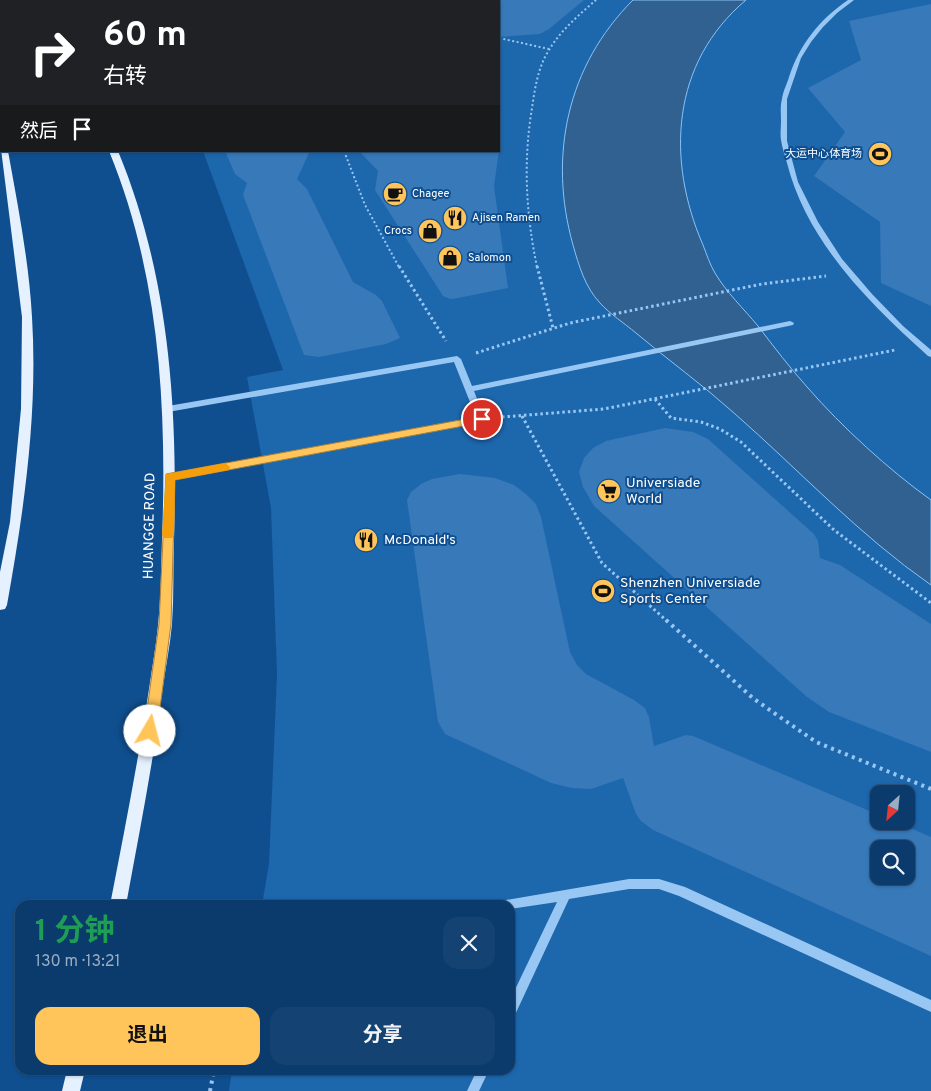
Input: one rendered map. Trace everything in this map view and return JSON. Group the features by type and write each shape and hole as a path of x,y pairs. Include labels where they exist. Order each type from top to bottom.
{"main road":[{"path":"0,606 16,522 27,409 27,317 15,215 4,152"},
{"name":"HUANGGE ROAD","path":"113,152 128,187 148,259 161,328 168,409 170,477 165,624 146,766 119,900"},
{"path":"71,1091 75,1075"}],"lane":[{"path":"851,0 830,17 802,50 793,69 786,89 783,111 783,134 786,151 796,185 809,213 826,242 849,272 881,308 931,354"},
{"path":"471,389 790,323"},
{"path":"168,409 457,359 482,419 170,477"},
{"path":"515,903 629,884 659,884 681,891 931,1006"},
{"path":"515,1002 565,896"},
{"path":"473,1091 481,1075"}],"path":[{"path":"553,328 537,274 528,223 524,168 529,122 539,69 549,49 572,22 596,0"},
{"path":"500,38 549,49"},
{"path":"344,152 364,205 403,274 457,359 570,322 762,284 849,272"},
{"path":"482,419 604,409 920,345"},
{"path":"655,399 671,418 700,422 720,429 741,442 834,530 931,604"},
{"path":"522,416 602,564 754,699 816,742 931,789"},
{"path":"210,1091 213,1075"}],"shaded area":[{"name":"Shenzhen Universiade Sports Center","path":"500,0 931,0 931,1091 229,1091 231,1075 515,1075 515,900 263,900 269,864 277,674 271,508 247,377 283,370 203,152 500,152"},
{"path":"633,0 746,0 721,25 702,53 690,83 682,114 681,147 684,180 691,213 710,263 719,280 795,373 821,403 867,447 931,500 931,585 854,524 722,403 608,311 595,297 586,283 575,253 566,212 563,178 564,146 569,114 578,83 592,54 610,26"}],"building":[{"path":"500,0 584,0 549,29 540,34 500,37"},
{"name":"大运中心体育场","path":"931,4 931,306 881,283 880,222 814,176 845,132 808,88 861,60 849,21"},
{"path":"225,152 310,152 297,179 307,189 353,282 376,295 382,301 400,338 386,344 319,357 304,355 243,195 247,183 235,174"},
{"path":"360,152 499,152 494,186 508,288 450,299 443,296 375,190 378,171"},
{"path":"665,428 693,432 708,439 814,534 818,541 820,558 840,565 931,624 931,752 829,712 807,697 594,506 583,487 579,472 584,458 593,448 606,441"},
{"path":"460,474 495,478 514,485 536,504 541,517 570,652 577,665 586,674 645,708 649,717 654,746 686,735 693,736 870,811 870,830 915,830 931,837 931,956 653,830 641,821 636,814 623,778 591,789 572,788 551,783 445,734 438,722 407,500 411,492 421,484 432,479"}],"slow traffic":[{"path":"168,535 170,477 225,467"}],"place":[{"name":"大运中心体育场","path":"880,154"},
{"name":"Chagee","path":"395,194"},
{"name":"Ajisen Ramen","path":"455,218"},
{"name":"Crocs","path":"430,231"},
{"name":"Salomon","path":"450,258"},
{"name":"Universiade World","path":"609,491"},
{"name":"McDonald's","path":"366,540"},
{"name":"Shenzhen Universiade Sports Center","path":"603,591"}],"route":[{"path":"150,731 165,624 170,477 482,419"}]}
